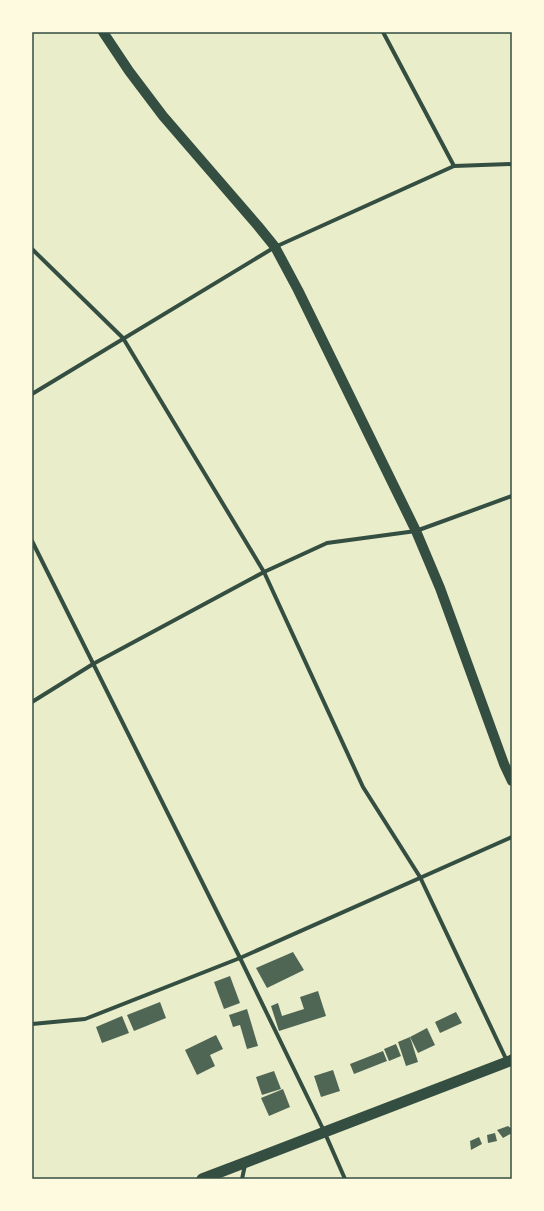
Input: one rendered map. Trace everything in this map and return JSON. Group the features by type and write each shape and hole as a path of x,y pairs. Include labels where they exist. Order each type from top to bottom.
{"highway":[{"path":"202,1179 510,1061"}],"main road":[{"path":"103,32 162,116 258,226 275,248 298,290 416,531 440,588 504,764 512,781"}],"street":[{"path":"383,32 454,166"},
{"path":"32,394 275,248 454,166 512,164"},
{"path":"32,249 123,338 264,572 362,787 420,877 510,1061"},
{"path":"32,702 94,664 264,572 327,543 416,531 512,496"},
{"path":"32,541 240,958 324,1131 345,1179"},
{"path":"32,1024 85,1019 240,958 512,837"},
{"path":"242,1179 245,1162"}],"building":[{"path":"293,952 304,970 267,988 256,968"},
{"path":"230,976 240,1003 224,1009 214,982"},
{"path":"318,991 326,1016 279,1031 271,1006 278,1003 282,1016 304,1009 300,997"},
{"path":"160,1002 166,1018 134,1031 127,1015"},
{"path":"247,1009 258,1046 247,1049 240,1025 233,1027 229,1015"},
{"path":"456,1012 462,1023 440,1033 435,1022"},
{"path":"122,1016 129,1033 102,1043 96,1027"},
{"path":"427,1028 435,1045 418,1053 410,1037"},
{"path":"216,1035 223,1049 210,1055 215,1066 197,1075 185,1050"},
{"path":"410,1037 418,1062 406,1066 398,1042"},
{"path":"396,1044 401,1056 389,1061 384,1049"},
{"path":"383,1051 387,1061 354,1074 350,1064"},
{"path":"333,1070 340,1091 321,1097 314,1076"},
{"path":"274,1071 281,1089 262,1095 256,1077"},
{"path":"283,1089 290,1107 269,1116 261,1098"},
{"path":"508,1126 512,1129 512,1133 503,1138 497,1130"},
{"path":"495,1133 497,1141 488,1143 487,1135"},
{"path":"479,1137 482,1144 471,1150 470,1141"}]}
